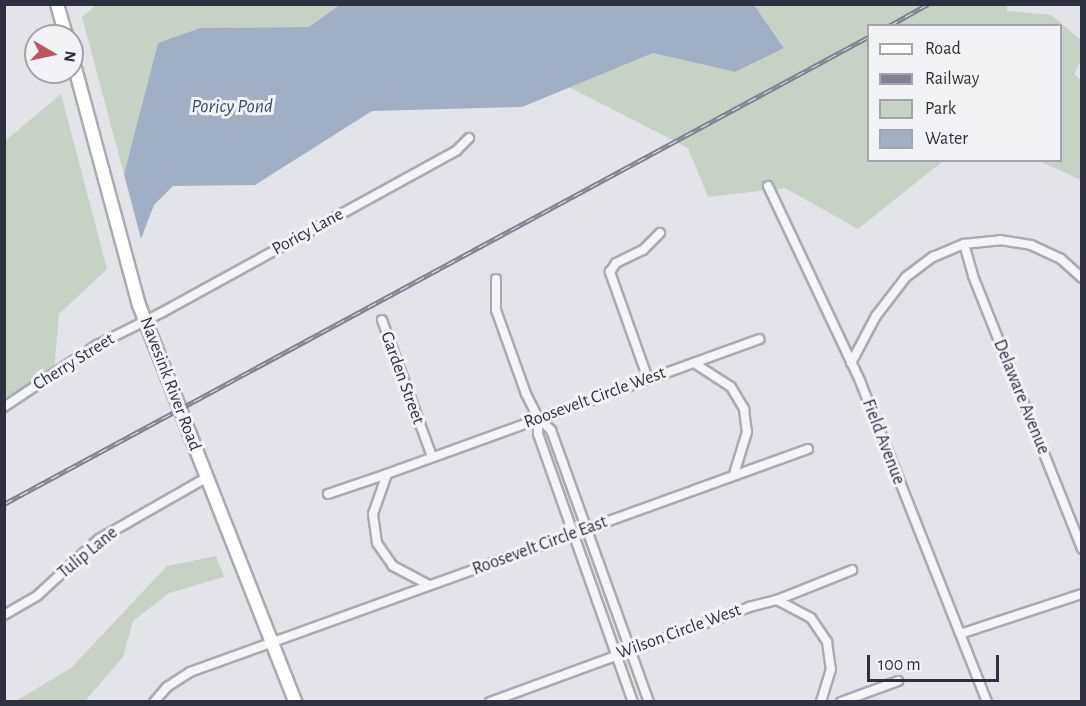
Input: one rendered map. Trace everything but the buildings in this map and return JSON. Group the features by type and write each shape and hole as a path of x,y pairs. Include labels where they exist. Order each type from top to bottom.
{"main road":[{"path":"57,4 63,24"},
{"name":"Navesink River Road","path":"79,84 130,277 145,321 295,702"}],"street":[{"name":"Poricy Lane","path":"145,321 458,150 469,138"},
{"name":"Field Avenue","path":"768,186 851,363 987,702"},
{"path":"648,380 610,272 616,264 643,250 660,233"},
{"path":"851,363 876,316 906,277 933,257 964,244 1000,240 1031,245 1061,259 1082,278"},
{"name":"Delaware Avenue","path":"964,244 973,276 1082,549"},
{"path":"496,279 496,310 526,394 538,418 538,434 633,702"},
{"name":"Garden Street","path":"381,320 432,457"},
{"name":"Cherry Street","path":"4,407 97,345 145,321"},
{"name":"Roosevelt Circle West","path":"387,474 759,339"},
{"path":"694,363 731,387 744,409 747,432 734,474"},
{"path":"538,418 550,426 649,702"},
{"name":"Roosevelt Circle East","path":"154,702 167,687 190,672 808,449"},
{"path":"328,494 387,474"},
{"path":"387,474 376,498 373,514 377,543 393,566 429,585"},
{"name":"Tulip Lane","path":"4,615 38,595 99,539 206,478"},
{"name":"Wilson Circle West","path":"490,702 617,654 777,600 852,570"},
{"path":"960,634 1082,594"},
{"path":"777,600 811,618 827,642 831,669 821,702"},
{"path":"840,702 898,681"}],"green space":[{"path":"96,5 341,5 309,27 200,28 158,43 124,174 82,17"},
{"path":"754,5 1007,5 1007,11 1051,15 1062,24 867,24 867,162 942,162 858,229 785,188 708,197 688,148 569,87 653,53 735,72 784,47"},
{"path":"1062,24 1081,40 1081,60 1074,74 1081,80 1081,180 1041,162 1062,162"},
{"path":"61,94 107,269 59,314 54,371 5,412 5,141"},
{"path":"216,556 224,577 169,593 133,621 123,657 85,701 16,701 71,668 167,566"}],"water":[{"name":"Poricy Pond","path":"341,4 754,5 784,48 735,72 653,53 522,107 372,111 255,185 173,186 154,205 141,239 124,174 158,43 200,28 309,27"}],"railway":[{"path":"893,24 928,4"},
{"path":"4,504 867,38"}]}
